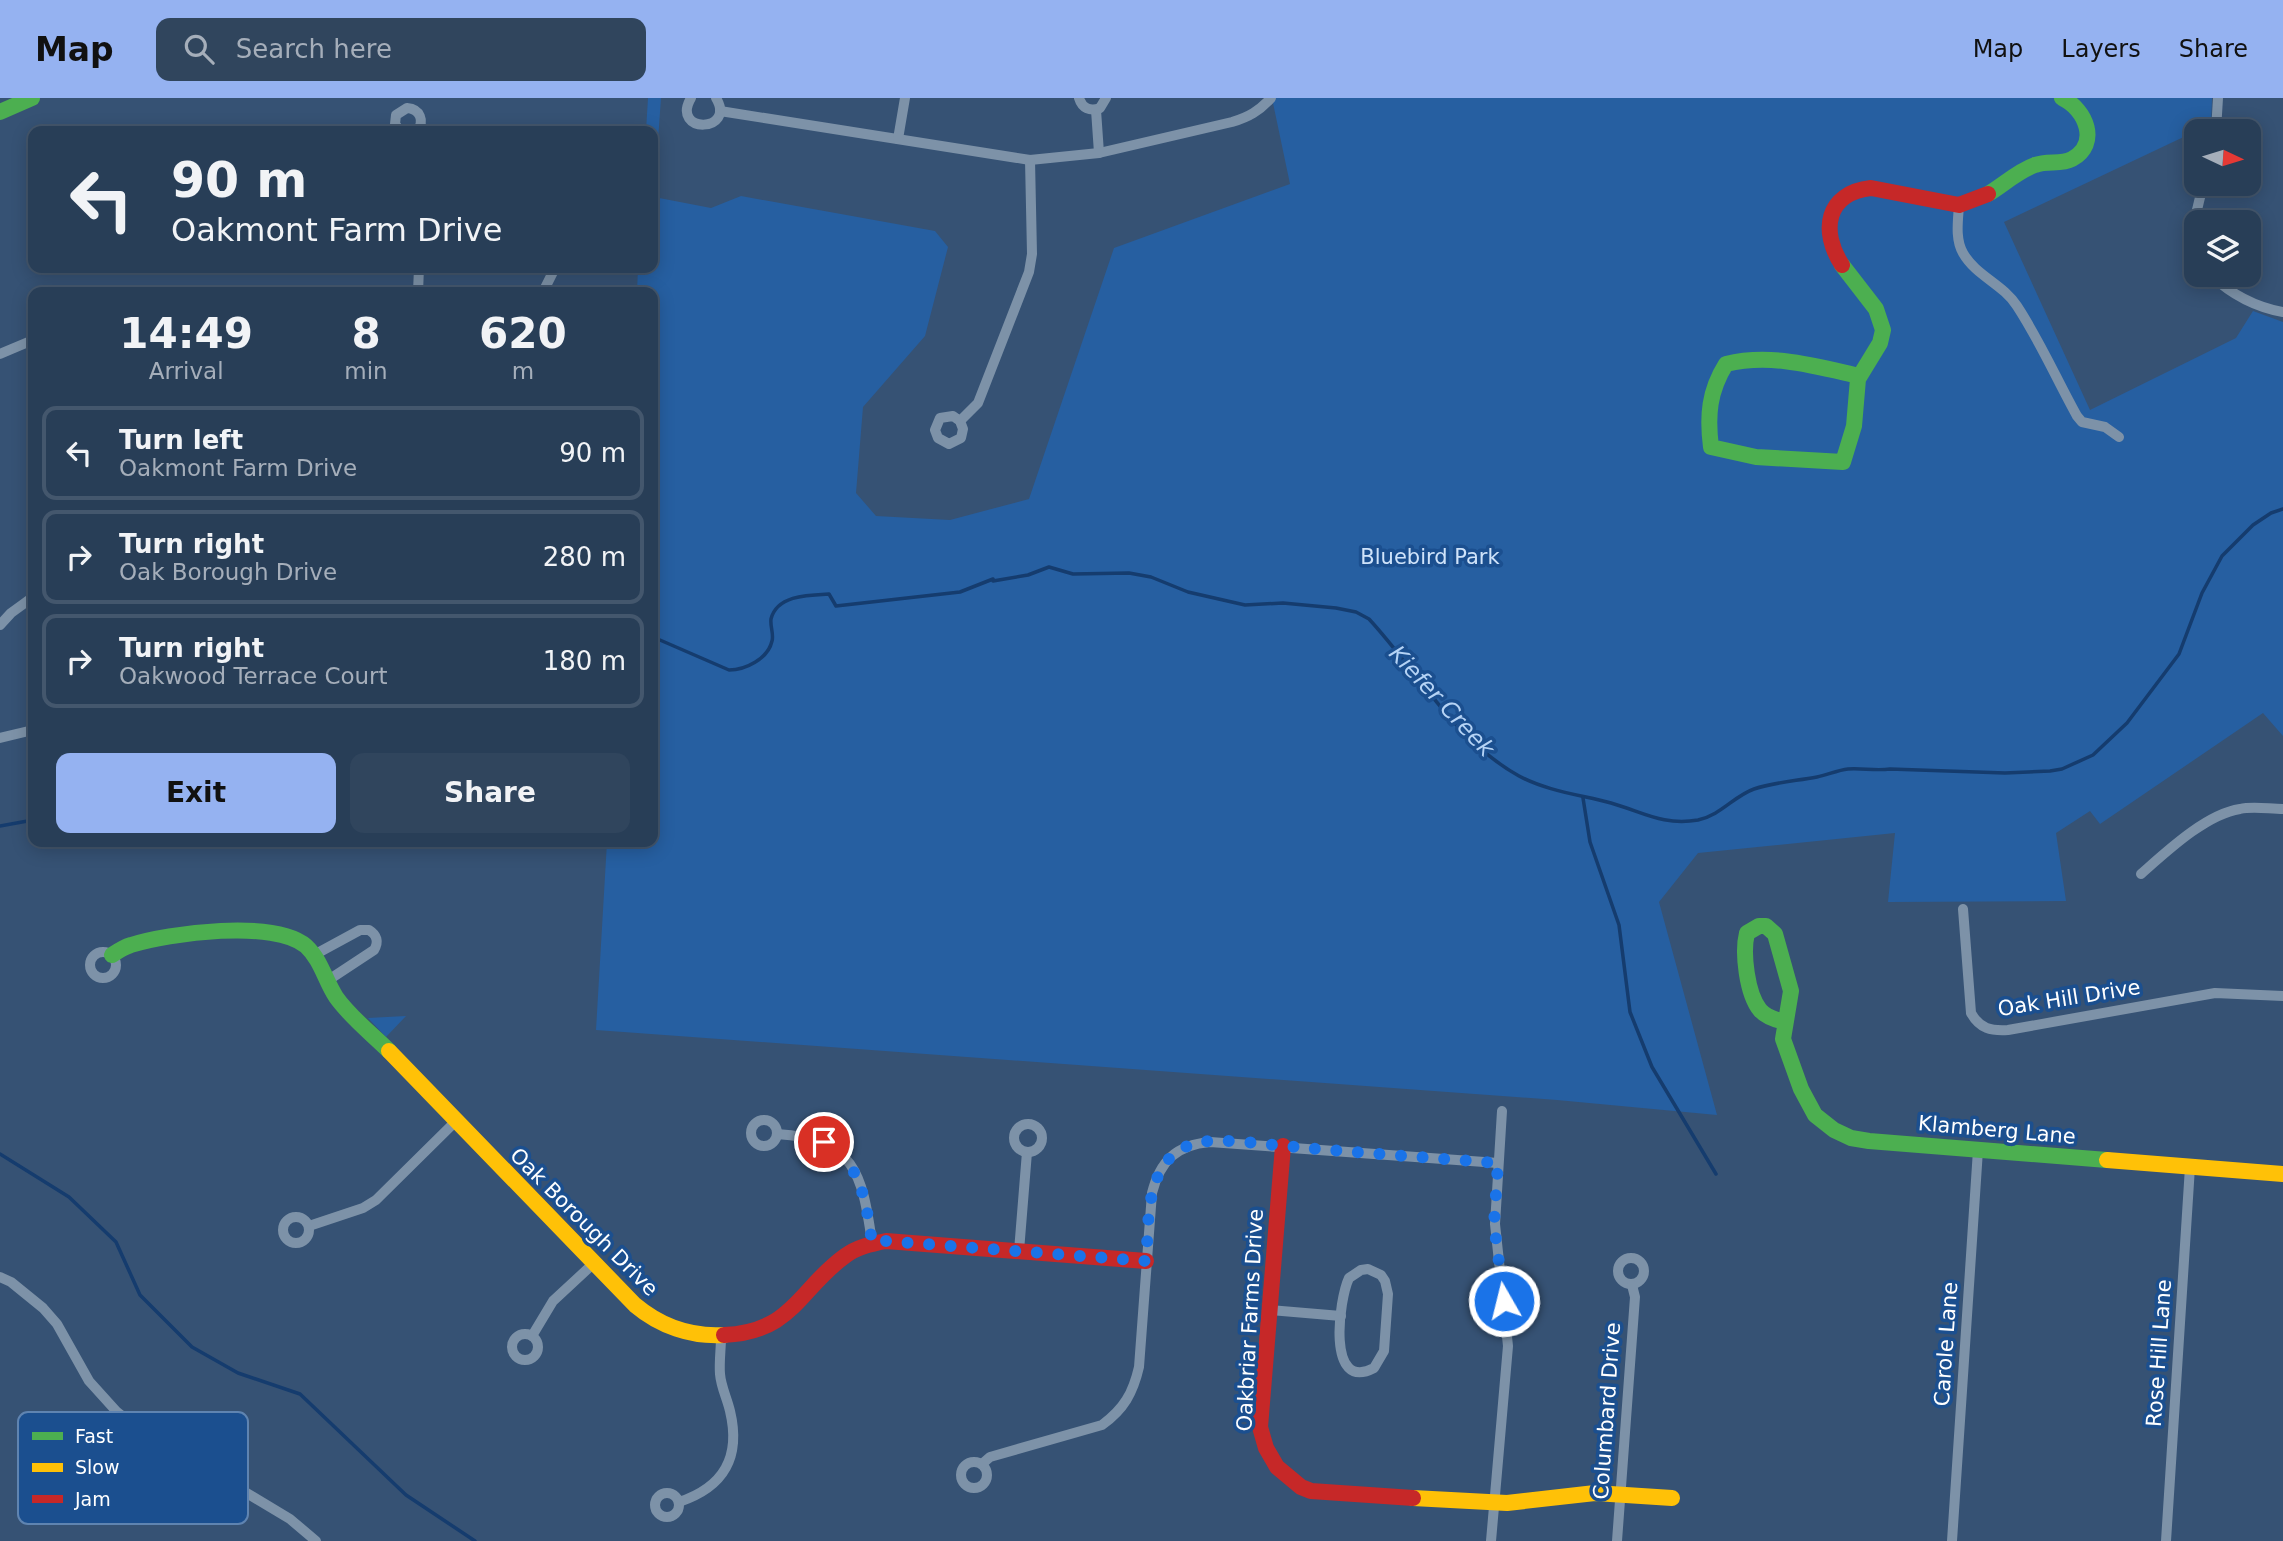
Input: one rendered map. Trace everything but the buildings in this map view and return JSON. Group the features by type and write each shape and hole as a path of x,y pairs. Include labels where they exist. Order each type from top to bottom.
{"street":[{"path":"691,98 687,113 698,125 710,125 715,121 720,111 716,98"},
{"path":"898,139 905,98"},
{"path":"1079,98 1087,109 1096,110 1103,105 1106,98"},
{"path":"720,111 1030,160 1099,153 1247,118 1270,98"},
{"path":"1859,376 1770,360 1740,359 1726,364 1710,391 1708,427 1711,447 1721,452 1843,462 1854,421 1859,376 1877,350 1883,336 1883,324 1865,293 1834,254 1829,241 1827,229 1837,204 1846,195 1861,189 1896,192 1959,205 1978,199 2036,164 2071,160 2078,155 2087,136 2085,117 2079,107 2062,98"},
{"path":"2217,119 2218,98"},
{"path":"0,112 29,99"},
{"path":"396,126 396,115 407,108 415,109 421,116 420,126"},
{"path":"1096,110 1099,153"},
{"path":"960,421 978,403 1029,272 1032,254 1030,160"},
{"path":"1959,205 1957,223 1963,253 1974,267 2002,289 2016,305 2082,422 2105,427 2119,437"},
{"path":"2227,287 2237,295 2283,312"},
{"path":"0,355 28,342"},
{"path":"953,416 960,421 963,429 957,441 949,444 938,438 935,430 940,418 953,416"},
{"path":"0,625 28,601"},
{"path":"0,738 28,731"},
{"path":"2141,874 2215,817 2239,809 2283,810"},
{"name":"Oak Hill Drive","path":"1963,909 1971,1013 1976,1021 1989,1030 2008,1030 2216,993 2283,996"},
{"name":"Klamberg Lane","path":"1785,1021 1770,1017 1757,1005 1744,948 1747,933 1759,926 1766,926 1775,934 1791,991 1783,1039 1801,1089 1815,1115 1851,1138 2283,1174"},
{"path":"314,955 360,930 369,930 376,936 374,950 327,981"},
{"name":"Oak Borough Drive","path":"111,955 129,946 183,934 260,931 290,937 303,944 314,955 337,998 594,1263 636,1306 662,1324 680,1331 721,1336 741,1334 764,1326 796,1307 832,1265 847,1253 872,1242 1146,1261"},
{"path":"1490,1541 1508,1346 1494,1224 1502,1111"},
{"path":"309,1226 363,1208 376,1200 456,1121"},
{"path":"777,1134 801,1135 824,1142 847,1159 864,1195 872,1242"},
{"path":"982,1464 990,1457 1102,1425 1126,1403 1135,1387 1139,1367 1152,1194 1157,1175 1182,1148 1210,1142 1498,1163"},
{"name":"Oakbriar Farms Drive","path":"1283,1146 1261,1427 1269,1456 1288,1479 1298,1487 1311,1490 1494,1503 1595,1493 1672,1498"},
{"name":"Carole Lane","path":"1952,1541 1978,1150"},
{"path":"1019,1251 1027,1152"},
{"name":"Rose Hill Lane","path":"2166,1541 2190,1167"},
{"path":"532,1336 553,1301 594,1263"},
{"path":"1361,1270 1376,1271 1381,1275 1388,1294 1384,1351 1374,1368 1360,1373 1345,1364 1340,1354 1341,1315 1349,1278 1361,1270"},
{"path":"0,1277 27,1295 57,1324 89,1381 117,1412"},
{"name":"Columbard Drive","path":"1617,1541 1635,1297 1632,1285"},
{"path":"1269,1310 1341,1315"},
{"path":"679,1502 698,1496 718,1480 732,1453 733,1425 720,1375 721,1336"},
{"path":"248,1494 290,1519 316,1541"}],"green space":[{"name":"Bluebird Park","path":"648,98 661,98 658,140 658,126 646,126"},
{"name":"Bluebird Park","path":"1275,98 2212,98 2211,119 2184,119 2184,137 2004,222 2090,410 2236,338 2253,311 2283,322 2283,736 2263,713 2100,824 2090,811 2056,833 2066,901 1888,902 1895,833 1698,853 1659,902 1717,1115 1557,1100 596,1030 607,847 658,847 658,287 637,287 638,273 658,273 658,198 711,208 741,196 935,231 948,247 925,336 863,407 856,493 876,516 950,520 1029,499 1114,248 1290,184 1273,103"},
{"path":"406,1016 386,1037 368,1018"}],"waterway":[{"name":"Kiefer Creek","path":"658,639 729,670 735,669 749,666 766,653 773,636 771,619 774,611 795,598 829,594 836,606 960,592 993,579 1028,575 1049,567 1073,574 1129,573 1151,577 1188,592 1245,605 1283,603 1336,608 1356,612 1369,619 1438,704 1475,744 1519,776 1553,789 1611,803 1664,820 1686,821 1706,818 1754,789 1844,770 2005,773 2050,771 2062,769 2093,755 2127,723 2179,654 2202,593 2222,556 2253,525 2271,513 2283,509"},
{"path":"1583,798 1590,842 1619,925 1630,1012 1652,1067 1716,1174"},
{"name":"Kiefer Creek","path":"0,826 28,821"},
{"path":"0,1154 69,1197 116,1242 140,1295 192,1347 238,1373 300,1394 406,1495 475,1541"}],"traffic: fast":[{"path":"0,112 32,98"},
{"path":"1988,194 2029,168 2068,161 2081,153 2087,136 2083,118 2078,110 2062,98"},
{"path":"1842,265 1876,309 1883,330 1880,343 1858,379 1854,426 1843,462 1756,457 1711,447 1711,404 1716,384 1726,364 1776,360 1859,376"},
{"path":"1785,1022 1760,1010 1749,984 1745,951 1747,933 1759,926 1766,926 1775,934 1791,991 1783,1039 1801,1089 1815,1115 1834,1130 1851,1138 1869,1141 2107,1160"},
{"path":"112,955 123,948 148,940 194,933 247,931 291,938 306,946 342,1004 389,1051"}],"traffic: slow":[{"path":"389,1051 635,1305 655,1319 677,1329 724,1335"},
{"path":"2107,1160 2283,1174"},
{"path":"1413,1498 1507,1503 1595,1493 1672,1498"}],"traffic: jam":[{"path":"1842,265 1831,239 1831,216 1844,197 1856,191 1871,188 1959,205 1988,194"},
{"path":"1283,1146 1260,1427 1266,1448 1277,1467 1301,1487 1311,1491 1413,1498"},
{"path":"724,1335 766,1326 793,1307 845,1256 859,1248 886,1241 1146,1261"}],"route":[{"path":"824,1142 847,1159 859,1180 872,1242 1146,1261 1152,1194 1157,1175 1182,1148 1196,1143 1283,1146 1498,1163 1494,1224 1504,1301"}]}
